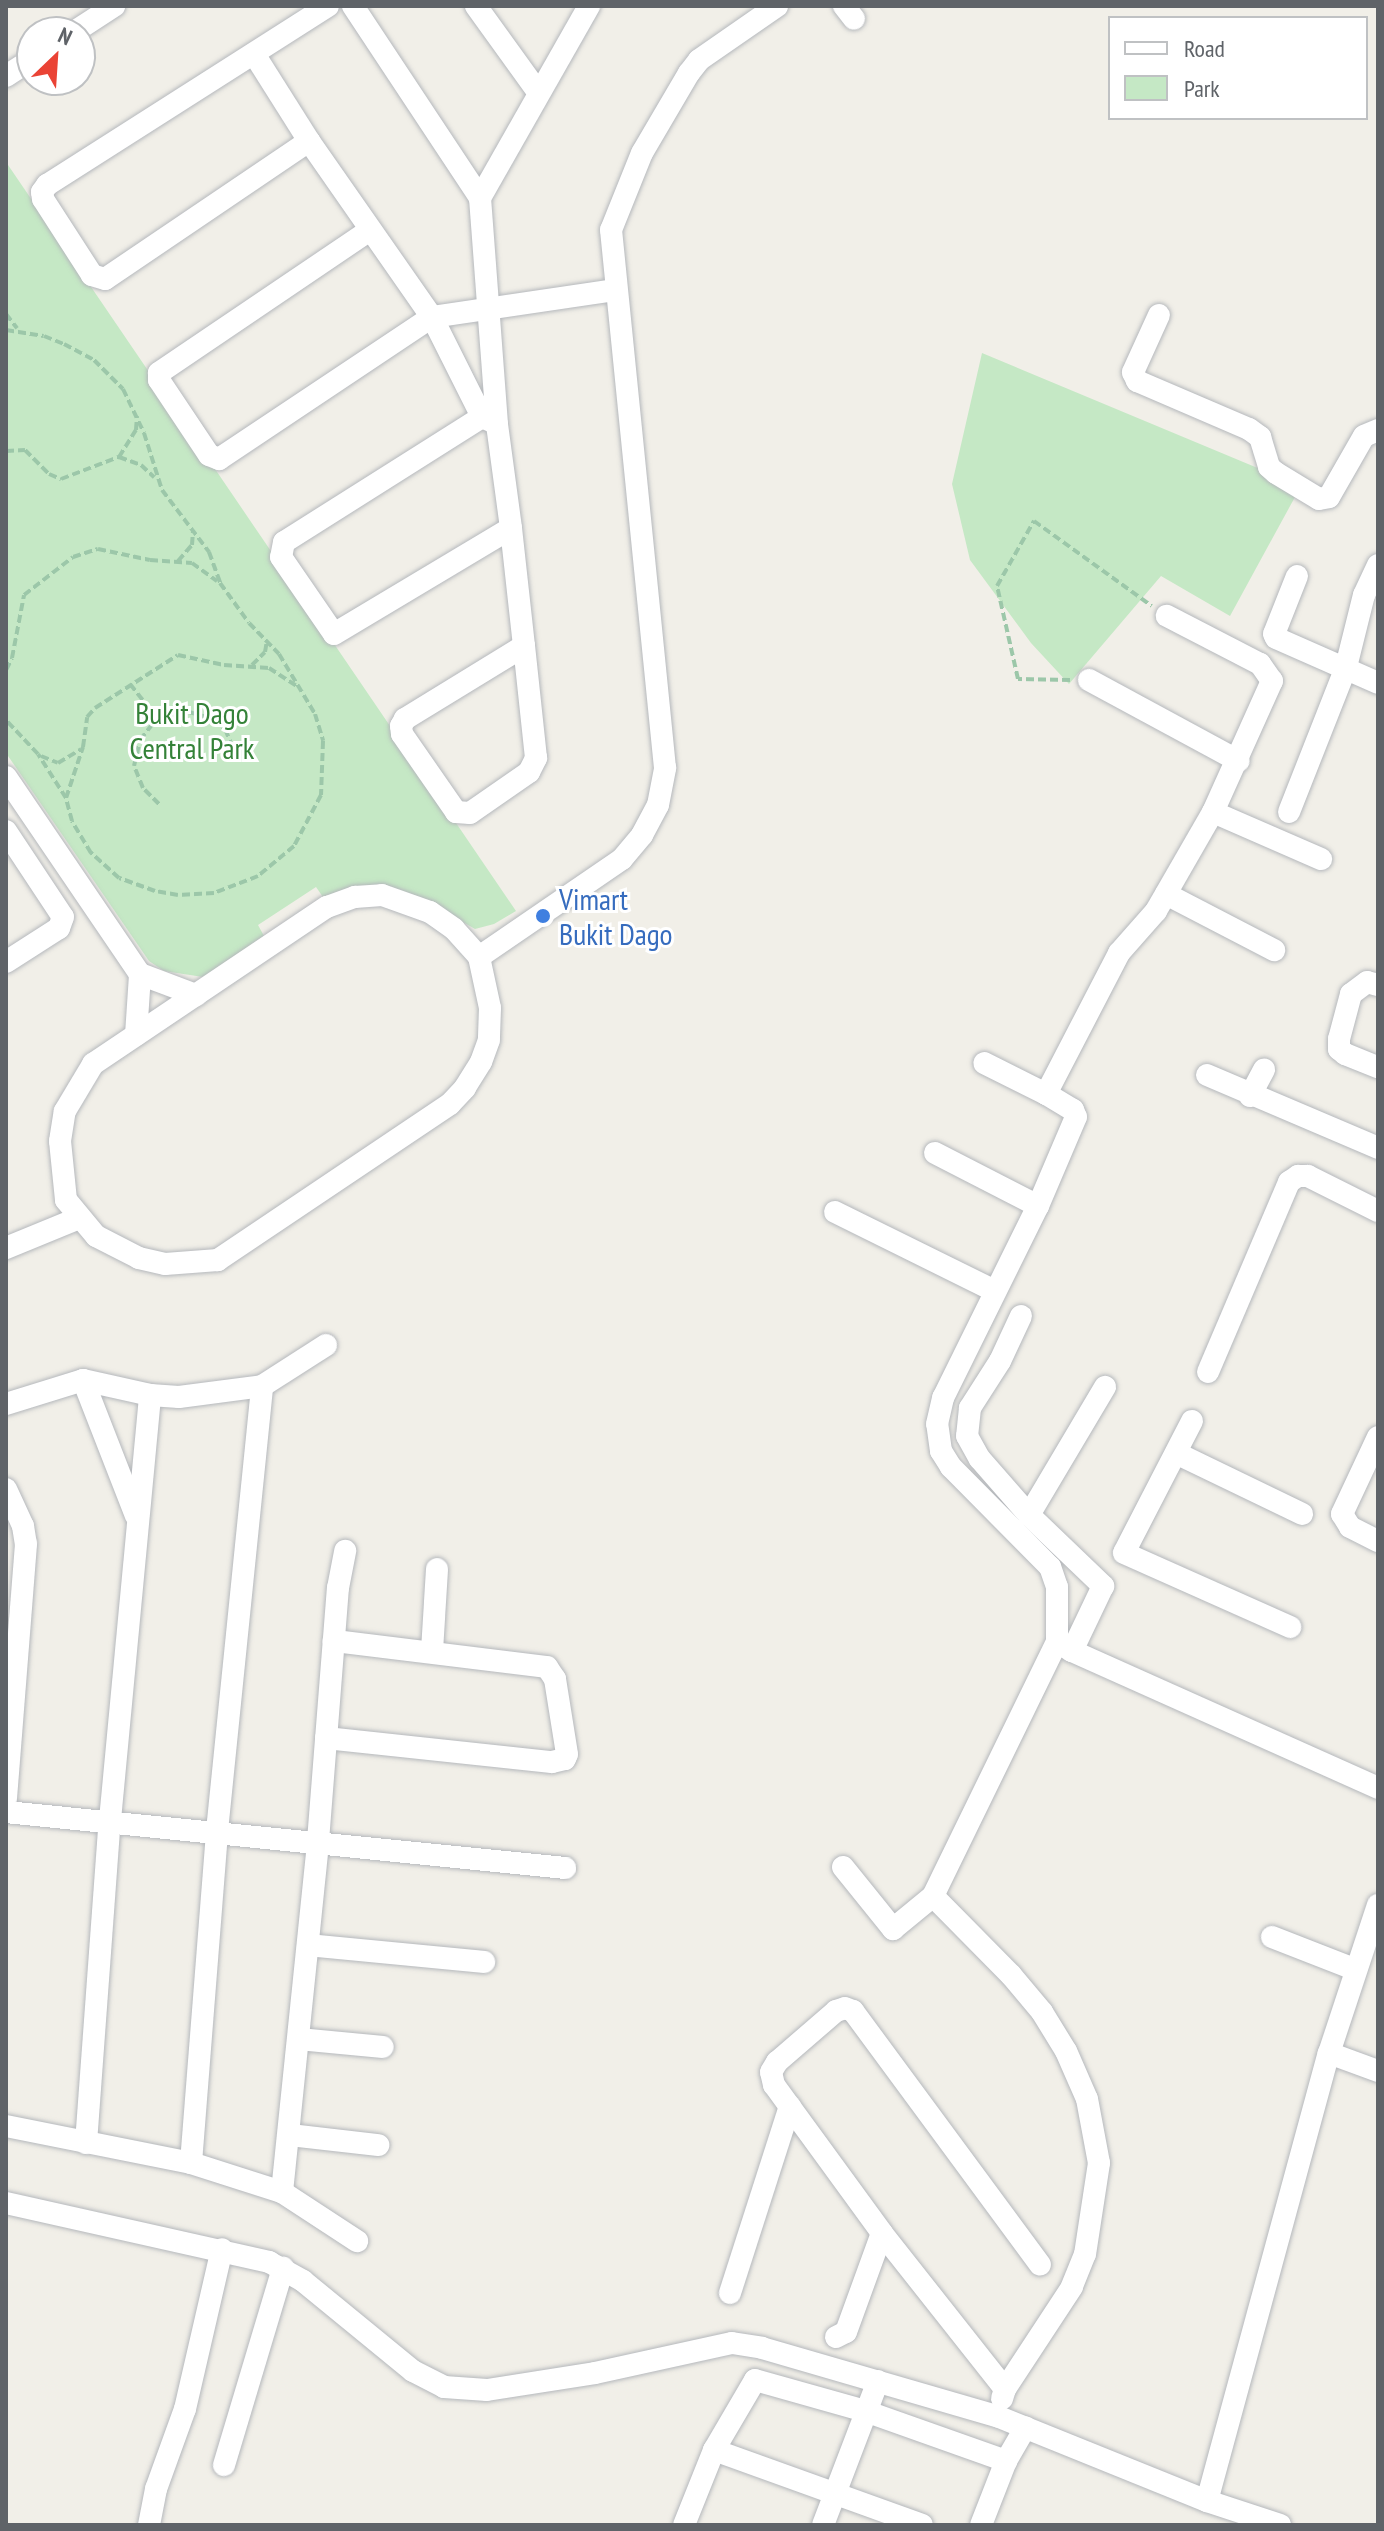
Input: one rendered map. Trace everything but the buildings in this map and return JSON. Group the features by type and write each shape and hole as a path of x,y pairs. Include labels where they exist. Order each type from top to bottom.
{"street":[{"path":"96,18 114,6"},
{"path":"309,141 105,279 92,275 43,199 42,192 47,185 328,6"},
{"path":"353,6 480,198 490,420 511,528 524,646 535,763 529,772 470,813 456,812 402,734 401,726 405,719 524,646"},
{"path":"476,6 538,92"},
{"path":"480,198 589,6"},
{"path":"479,957 622,859 642,835 658,805 663,780 662,728 611,230 615,215 677,90 699,60 777,6"},
{"path":"254,54 309,141 432,317 490,420"},
{"path":"370,230 159,373 159,380 209,455 219,459 432,317 615,290"},
{"path":"1159,315 1133,372 1137,381 1249,429 1260,437 1269,467 1319,499 1329,497 1364,436 1369,431 1378,430"},
{"path":"490,420 284,542 281,557 334,634 511,528"},
{"path":"1289,812 1371,599 1378,565"},
{"path":"1297,576 1274,634 1276,638 1378,683"},
{"path":"1046,1094 1119,953 1156,911 1213,812 1270,690 1272,681 1268,671 1167,616"},
{"path":"1089,680 1239,761"},
{"path":"6,777 140,974 196,995"},
{"path":"1213,812 1321,859"},
{"path":"6,831 63,917 59,928 6,962"},
{"path":"1166,894 1274,950"},
{"path":"382,895 430,912 454,929 479,957 490,1008 489,1040 481,1062 465,1088 450,1104 239,1249 218,1260 165,1264 139,1258 106,1242 79,1218 66,1200 60,1141 65,1111 93,1064 196,995 327,907 355,897 382,895"},
{"path":"136,1035 140,974"},
{"path":"1378,985 1367,982 1351,994 1339,1039 1339,1049 1345,1054 1378,1067"},
{"path":"984,1063 1046,1094 1073,1110 1076,1117 1038,1206 943,1398 937,1424 941,1451 951,1467 1050,1567 1057,1587 1065,1646"},
{"path":"1250,1096 1264,1070"},
{"path":"1207,1075 1250,1096 1378,1148"},
{"path":"935,1153 1038,1206"},
{"path":"1208,1372 1289,1182 1298,1176 1308,1176 1378,1211"},
{"path":"835,1212 995,1291"},
{"path":"6,1248 79,1218"},
{"path":"1021,1316 1000,1361 970,1408 967,1436 980,1459 1029,1515 1103,1586"},
{"path":"6,1404 83,1380 150,1395 211,1395 262,1386 326,1345"},
{"path":"83,1380 138,1521"},
{"path":"191,2163 217,1831 262,1386"},
{"path":"1029,1515 1105,1387"},
{"path":"86,2143 110,1820 150,1395"},
{"path":"843,1867 893,1929 933,1896 1065,1646 1124,1553 1192,1421"},
{"path":"1378,1437 1342,1514 1350,1527 1378,1541"},
{"path":"1176,1453 1302,1514"},
{"path":"6,1489 23,1526 26,1544 6,1798"},
{"path":"282,2192 345,1551"},
{"path":"1124,1553 1290,1627"},
{"path":"432,1651 437,1569"},
{"path":"326,1738 552,1762 565,1759 555,1679 547,1667 334,1641"},
{"path":"1065,1646 1378,1788"},
{"path":"6,1812 110,1820 565,1868"},
{"path":"933,1896 1011,1975 1042,2012 1066,2051 1087,2099 1099,2163 1085,2254 1072,2287 1005,2389 999,2417"},
{"path":"1207,2501 1329,2053 1354,1969 1378,1905"},
{"path":"1272,1937 1354,1969"},
{"path":"308,1945 484,1962"},
{"path":"1005,2389 882,2233 774,2085 771,2072 777,2062 836,2011 845,2008 853,2011 1040,2265"},
{"path":"299,2039 383,2047"},
{"path":"1329,2053 1378,2071"},
{"path":"730,2293 790,2106"},
{"path":"6,2126 191,2163 282,2192 357,2241"},
{"path":"290,2135 378,2145"},
{"path":"6,2203 222,2249 283,2268 413,2371 444,2387 487,2390 549,2381 732,2343 762,2348 999,2417 1207,2501 1280,2525"},
{"path":"836,2337 846,2332 882,2233"},
{"path":"149,2525 156,2489 185,2409 222,2249"},
{"path":"224,2465 283,2268"},
{"path":"684,2525 714,2450 755,2380 764,2380 865,2411 1006,2461"},
{"path":"823,2525 878,2381"},
{"path":"981,2525 1006,2461 1026,2427"},
{"path":"714,2450 922,2525"}],"path":[{"path":"6,314 19,330"},
{"path":"6,330 44,336 94,360 123,389 137,415 157,481"},
{"path":"6,451 25,450 49,474 61,479 119,457 136,430 137,415"},
{"path":"6,720 38,754 66,798 80,837 102,866 140,887 178,895 214,893 258,876 294,846 321,795 323,741 303,691 267,638 249,623 220,583 209,552 157,481 141,465 119,457"},
{"path":"1089,680 1018,679 997,586 1034,521 1167,616"},
{"path":"178,561 192,545 193,528"},
{"path":"6,670 12,658 24,595 73,557 98,549 150,560 192,563 220,583"},
{"path":"252,665 265,652 267,638"},
{"path":"66,798 83,747 87,717 130,684 178,655 224,665 269,668 303,691"},
{"path":"130,684 157,718"},
{"path":"159,804 143,788 134,766 140,740 157,718 189,712 213,719 225,729 235,753"},
{"path":"38,754 58,763 83,747"}],"green space":[{"name":"Bukit Dago Central Park","path":"6,162 516,911 494,924 475,929 435,906 325,900 316,887 258,925 264,936 203,977 164,971 149,961 6,753"},
{"path":"982,353 1301,486 1230,616 1161,576 1069,684 1031,643 970,560 952,484"}],"place":[{"name":"Vimart Bukit Dago","path":"543,916"}]}
